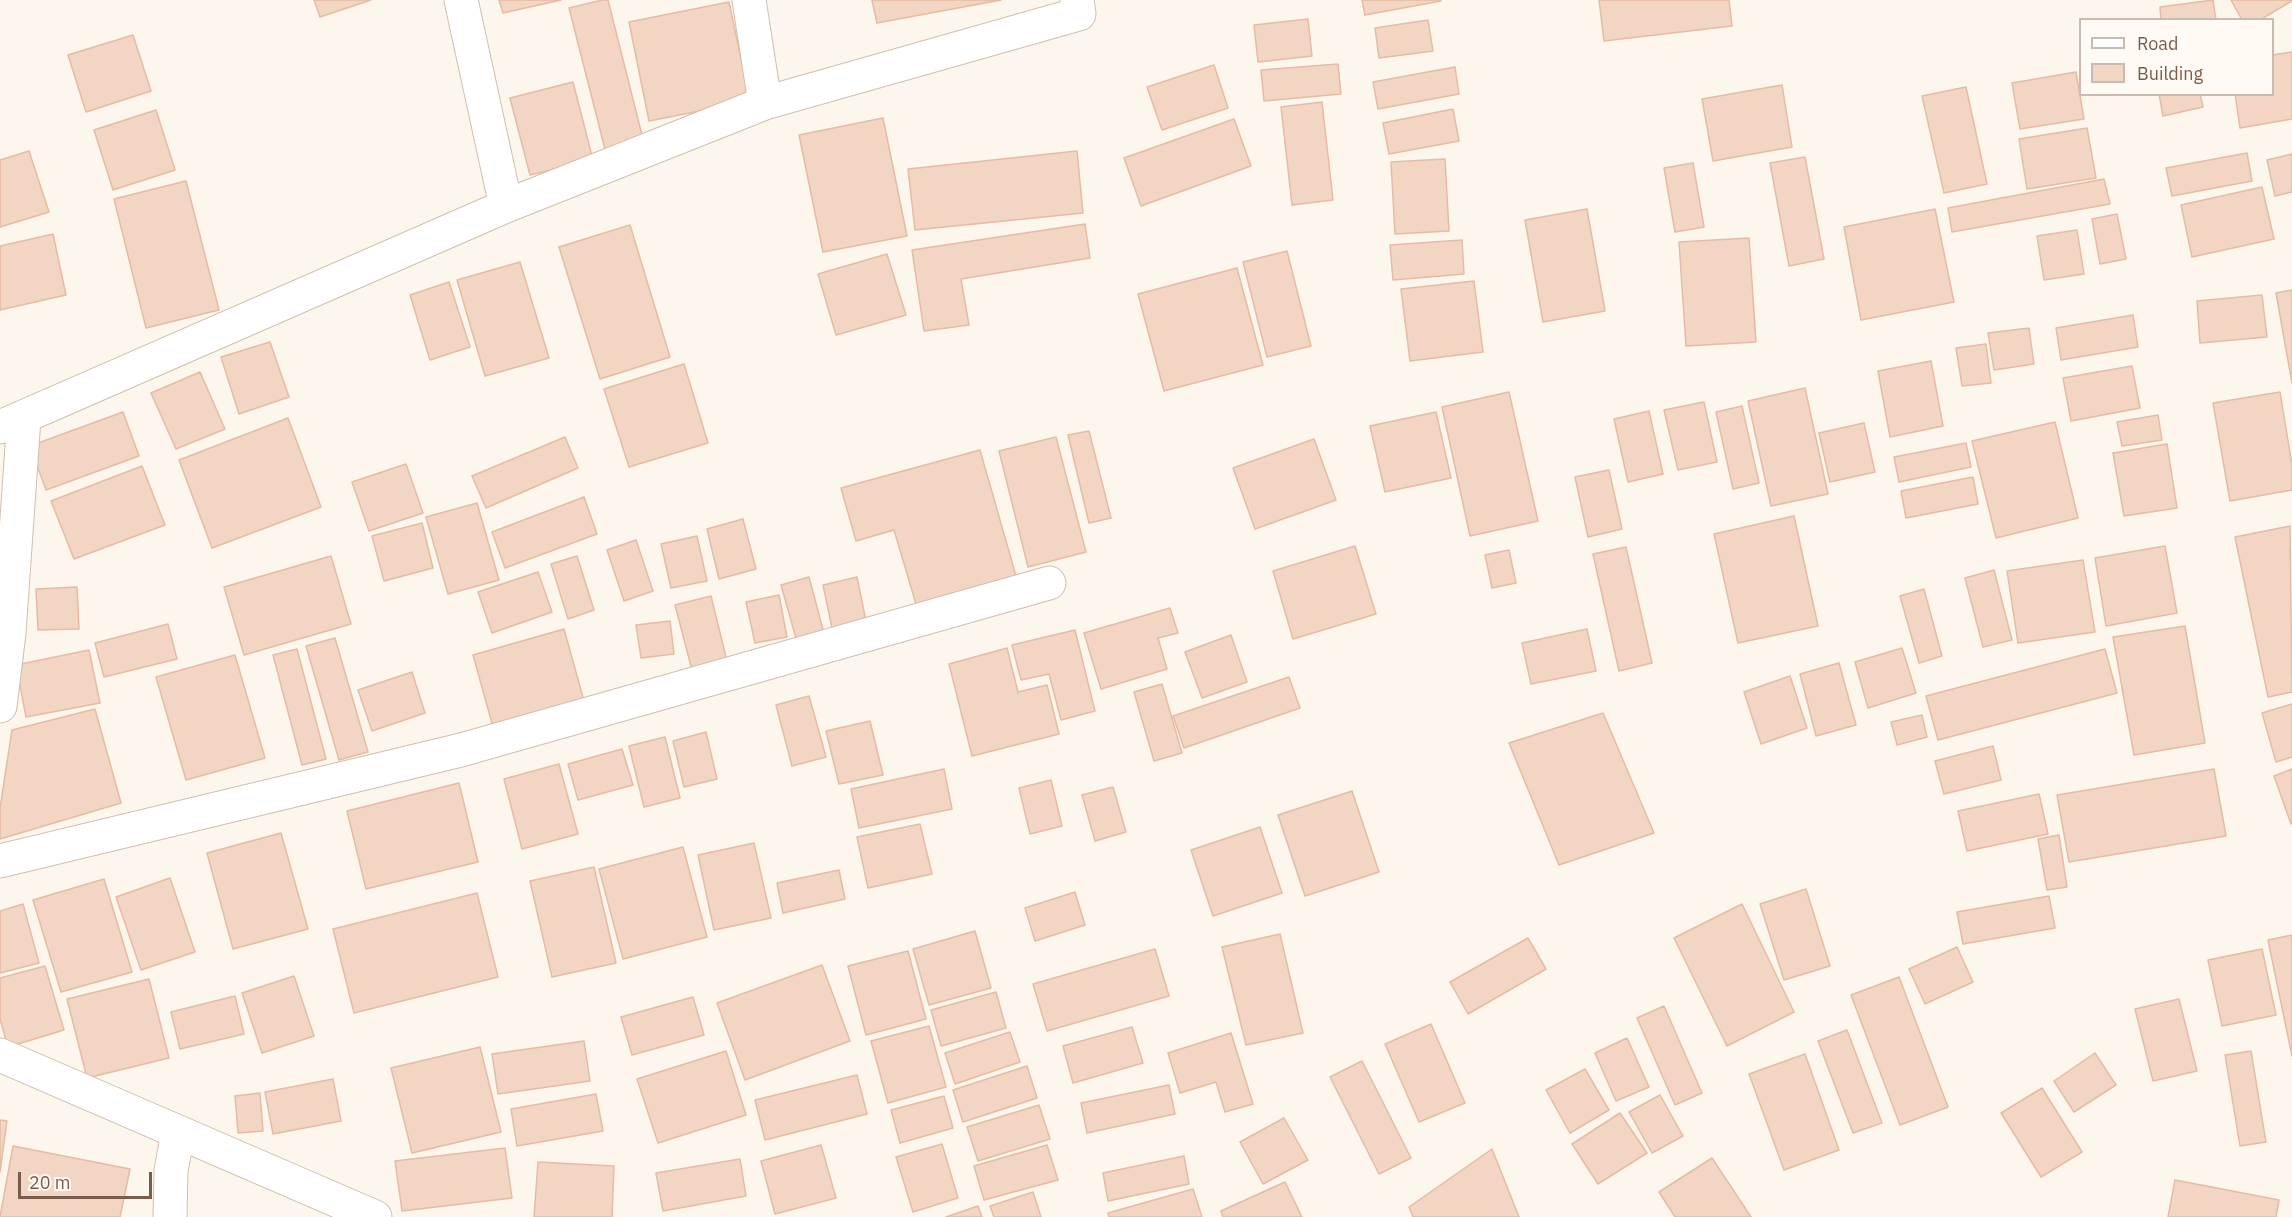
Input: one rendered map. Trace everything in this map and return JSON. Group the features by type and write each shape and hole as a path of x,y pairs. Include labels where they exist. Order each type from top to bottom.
{"street":[{"path":"460,0 506,206"},
{"path":"749,0 765,103"},
{"path":"0,706 9,633 12,423 506,206 765,103 1078,14 1077,0"},
{"path":"0,861 461,750 1049,583"},
{"path":"0,1055 375,1217"},
{"path":"170,1217 171,1171 178,1132"}],"building":[{"path":"314,0 371,0 320,17"},
{"path":"499,0 561,0 503,13"},
{"path":"608,0 645,147 607,157 569,8"},
{"path":"872,0 1001,0 877,23"},
{"path":"1362,0 1440,0 1441,1 1365,15"},
{"path":"1599,0 1729,0 1732,26 1604,41"},
{"path":"2213,0 2216,18 2161,18 2160,7"},
{"path":"2231,0 2292,0 2263,18 2241,18"},
{"path":"729,2 750,101 649,121 629,22"},
{"path":"1308,19 1312,56 1258,62 1254,25"},
{"path":"1428,20 1433,51 1379,58 1375,28"},
{"path":"133,35 151,91 86,112 68,55"},
{"path":"2292,52 2292,119 2240,128 2235,96 2274,96 2274,55"},
{"path":"1338,64 1341,94 1264,101 1261,70"},
{"path":"1214,65 1228,108 1162,130 1147,87"},
{"path":"1455,67 1459,94 1378,109 1373,82"},
{"path":"2076,72 2084,119 2020,129 2012,83"},
{"path":"573,82 593,160 530,175 510,98"},
{"path":"1782,85 1792,147 1713,161 1702,99"},
{"path":"1966,87 1987,184 1944,193 1922,96"},
{"path":"2159,96 2200,96 2203,107 2163,116"},
{"path":"1322,102 1333,200 1292,205 1281,107"},
{"path":"1453,109 1459,141 1389,154 1383,123"},
{"path":"156,110 175,170 113,190 94,130"},
{"path":"883,118 907,236 823,252 799,135"},
{"path":"1234,119 1251,166 1141,206 1124,158"},
{"path":"2087,128 2096,178 2027,189 2019,139"},
{"path":"29,151 49,212 0,227 0,160"},
{"path":"1077,151 1083,213 915,230 908,169"},
{"path":"2247,153 2252,181 2172,196 2166,168"},
{"path":"2292,154 2292,192 2275,196 2267,160"},
{"path":"1805,157 1824,259 1789,266 1770,163"},
{"path":"1445,159 1449,231 1395,234 1391,162"},
{"path":"1693,163 1704,227 1675,232 1664,168"},
{"path":"2104,179 2110,204 1952,232 1948,208"},
{"path":"186,181 219,310 146,328 114,199"},
{"path":"2262,187 2274,239 2192,257 2181,205"},
{"path":"1587,209 1605,311 1543,322 1525,220"},
{"path":"1935,209 1954,302 1861,320 1844,227"},
{"path":"2117,214 2126,259 2100,264 2092,219"},
{"path":"1085,224 1090,258 961,279 969,325 924,331 912,250"},
{"path":"630,225 670,357 600,379 559,247"},
{"path":"2077,230 2084,274 2044,280 2037,236"},
{"path":"53,234 66,295 0,310 0,246"},
{"path":"1749,238 1756,342 1686,346 1679,242"},
{"path":"1462,240 1464,274 1393,280 1390,245"},
{"path":"1287,251 1311,346 1267,357 1243,262"},
{"path":"887,254 906,315 836,335 818,274"},
{"path":"520,262 549,358 485,376 457,280"},
{"path":"1237,268 1263,365 1164,391 1138,294"},
{"path":"1474,281 1483,352 1410,361 1401,289"},
{"path":"449,282 470,347 430,360 410,295"},
{"path":"2292,290 2292,383 2276,293"},
{"path":"2262,295 2267,337 2200,343 2197,301"},
{"path":"2133,315 2138,347 2061,360 2056,328"},
{"path":"2029,328 2034,364 1994,370 1988,333"},
{"path":"270,342 289,397 239,414 221,357"},
{"path":"1986,344 1991,383 1962,386 1956,348"},
{"path":"1931,361 1943,426 1890,437 1878,371"},
{"path":"684,364 708,443 629,467 604,389"},
{"path":"2132,366 2140,408 2071,421 2063,378"},
{"path":"200,372 225,429 176,449 151,393"},
{"path":"1805,388 1828,494 1771,506 1748,401"},
{"path":"1509,392 1538,521 1470,536 1442,407"},
{"path":"2280,392 2292,465 2292,490 2230,501 2213,403"},
{"path":"1704,402 1717,462 1678,470 1664,410"},
{"path":"1742,406 1759,483 1733,489 1716,412"},
{"path":"1649,411 1663,474 1628,482 1614,419"},
{"path":"123,412 139,456 46,490 30,446"},
{"path":"1436,412 1451,478 1385,492 1370,426"},
{"path":"2158,415 2162,440 2122,446 2117,422"},
{"path":"288,418 321,507 212,548 179,460"},
{"path":"2055,422 2078,518 1996,538 1972,441"},
{"path":"1864,423 1875,472 1830,482 1819,433"},
{"path":"1089,431 1111,518 1089,523 1068,435"},
{"path":"565,437 578,468 486,508 472,476"},
{"path":"1056,437 1086,552 1028,567 999,451"},
{"path":"1314,439 1336,500 1255,529 1233,468"},
{"path":"1966,443 1971,467 1899,482 1894,457"},
{"path":"2167,444 2177,508 2124,516 2113,453"},
{"path":"980,450 1016,576 916,604 894,530 856,541 841,488"},
{"path":"406,464 423,513 369,531 352,482"},
{"path":"142,466 165,525 74,559 51,501"},
{"path":"1609,470 1622,529 1588,537 1575,477"},
{"path":"1973,477 1978,504 1906,518 1901,491"},
{"path":"584,497 597,534 505,568 492,532"},
{"path":"477,503 499,580 448,594 426,517"},
{"path":"1794,516 1818,626 1738,643 1714,534"},
{"path":"743,519 756,569 719,579 707,529"},
{"path":"422,523 433,568 384,581 372,536"},
{"path":"2290,526 2292,692 2268,697 2235,537"},
{"path":"697,536 707,581 671,588 661,544"},
{"path":"636,540 653,591 624,601 607,550"},
{"path":"1355,546 1376,614 1293,639 1273,571"},
{"path":"2165,546 2177,613 2106,626 2095,558"},
{"path":"1626,547 1652,663 1619,671 1593,554"},
{"path":"1509,550 1516,583 1492,588 1485,555"},
{"path":"331,556 351,624 244,655 224,587"},
{"path":"577,556 594,610 568,619 551,564"},
{"path":"2083,560 2095,632 2018,643 2007,571"},
{"path":"1994,570 2012,640 1983,647 1965,578"},
{"path":"538,572 552,612 492,633 478,592"},
{"path":"809,577 826,641 799,649 781,585"},
{"path":"857,577 867,626 833,633 823,585"},
{"path":"77,587 79,629 38,630 36,589"},
{"path":"1924,589 1942,656 1919,663 1900,596"},
{"path":"779,595 787,637 755,643 746,602"},
{"path":"711,596 727,661 692,670 675,605"},
{"path":"1170,608 1178,633 1158,638 1167,669 1101,689 1084,633"},
{"path":"670,621 674,654 641,658 636,625"},
{"path":"168,624 177,659 104,677 95,643"},
{"path":"2185,626 2205,743 2134,755 2113,637"},
{"path":"564,629 584,701 493,727 473,655"},
{"path":"1587,629 1596,671 1531,684 1522,643"},
{"path":"1075,630 1095,711 1061,720 1049,674 1021,680 1012,645"},
{"path":"1231,635 1247,682 1202,698 1185,652"},
{"path":"335,638 368,752 339,760 306,646"},
{"path":"1007,648 1018,692 1047,685 1059,734 972,756 949,664"},
{"path":"1902,648 1916,693 1868,708 1855,662"},
{"path":"297,649 326,759 302,765 273,655"},
{"path":"2105,649 2117,693 1938,740 1926,696"},
{"path":"89,650 100,703 26,717 16,665"},
{"path":"235,655 265,758 186,780 156,677"},
{"path":"1839,663 1856,725 1816,736 1800,674"},
{"path":"412,672 425,713 372,731 358,690"},
{"path":"1790,676 1807,728 1761,744 1744,692"},
{"path":"1289,677 1300,708 1184,748 1173,716"},
{"path":"1162,684 1182,753 1154,761 1134,692"},
{"path":"809,696 826,757 792,766 776,705"},
{"path":"2292,704 2292,757 2276,762 2262,713"},
{"path":"95,709 121,803 0,839 0,808 12,730"},
{"path":"1603,713 1654,833 1559,865 1509,743"},
{"path":"1922,715 1927,737 1897,745 1891,722"},
{"path":"870,721 883,775 839,784 826,731"},
{"path":"706,732 717,779 684,787 673,741"},
{"path":"665,737 680,798 644,807 629,746"},
{"path":"1993,746 2001,780 1944,794 1935,761"},
{"path":"622,749 633,785 578,800 568,764"},
{"path":"559,764 578,834 522,849 504,779"},
{"path":"944,769 952,809 859,828 851,789"},
{"path":"2214,769 2226,836 2069,862 2057,795"},
{"path":"2292,769 2292,823 2291,824 2274,776"},
{"path":"1051,780 1062,826 1030,834 1019,788"},
{"path":"459,783 478,862 366,889 347,811"},
{"path":"1113,787 1126,832 1095,841 1082,795"},
{"path":"1352,791 1379,872 1305,896 1278,815"},
{"path":"2039,794 2048,834 1967,851 1958,811"},
{"path":"920,824 932,874 868,888 857,837"},
{"path":"1260,827 1282,893 1213,916 1191,850"},
{"path":"281,833 308,929 233,949 207,853"},
{"path":"2059,835 2067,887 2047,890 2038,839"},
{"path":"754,843 771,918 714,930 698,855"},
{"path":"683,847 707,937 623,959 599,869"},
{"path":"594,867 616,963 552,977 530,881"},
{"path":"839,870 845,899 783,913 777,883"},
{"path":"170,878 195,952 141,970 116,897"},
{"path":"104,879 132,972 61,992 33,900"},
{"path":"1806,889 1830,966 1784,980 1760,904"},
{"path":"1075,892 1085,925 1035,941 1025,908"},
{"path":"477,893 498,977 354,1013 333,929"},
{"path":"2049,896 2055,928 1963,944 1957,912"},
{"path":"23,904 39,963 0,973 0,911"},
{"path":"1742,904 1794,1012 1727,1046 1674,938"},
{"path":"975,931 991,988 929,1005 913,949"},
{"path":"1280,934 1303,1033 1246,1045 1222,947"},
{"path":"2292,935 2292,1056 2268,940"},
{"path":"1528,938 1546,969 1468,1014 1450,982"},
{"path":"1957,947 1973,982 1925,1004 1909,969"},
{"path":"1155,949 1169,996 1047,1031 1033,984"},
{"path":"2262,949 2276,1015 2222,1026 2208,960"},
{"path":"908,951 926,1019 866,1035 848,966"},
{"path":"822,965 850,1041 745,1080 717,1003"},
{"path":"45,966 64,1030 8,1047 0,1019 0,978"},
{"path":"294,976 314,1036 262,1053 242,993"},
{"path":"1899,977 1948,1107 1900,1125 1851,995"},
{"path":"149,979 169,1058 87,1078 67,999"},
{"path":"996,992 1006,1028 941,1046 931,1010"},
{"path":"235,996 244,1034 180,1049 171,1012"},
{"path":"693,997 704,1035 632,1055 621,1017"},
{"path":"2179,999 2197,1071 2153,1081 2135,1009"},
{"path":"1664,1006 1702,1093 1675,1105 1637,1018"},
{"path":"1431,1024 1465,1103 1419,1122 1385,1044"},
{"path":"929,1026 946,1087 888,1103 871,1041"},
{"path":"1132,1027 1143,1063 1073,1083 1063,1046"},
{"path":"1847,1030 1882,1123 1853,1133 1818,1041"},
{"path":"1010,1032 1020,1062 955,1084 945,1053"},
{"path":"1231,1033 1253,1104 1225,1112 1216,1082 1180,1093 1168,1053"},
{"path":"1627,1038 1649,1087 1616,1101 1595,1053"},
{"path":"584,1041 590,1081 498,1094 492,1054"},
{"path":"480,1047 501,1132 412,1153 391,1068"},
{"path":"726,1051 746,1115 658,1143 637,1079"},
{"path":"2251,1051 2266,1142 2240,1146 2225,1055"},
{"path":"2095,1053 2116,1085 2074,1112 2054,1081"},
{"path":"1805,1054 1839,1150 1784,1170 1749,1074"},
{"path":"1362,1061 1411,1158 1379,1174 1330,1077"},
{"path":"1027,1066 1037,1098 963,1122 953,1090"},
{"path":"1585,1069 1609,1110 1570,1133 1546,1090"},
{"path":"857,1075 867,1114 765,1140 755,1100"},
{"path":"333,1079 341,1121 273,1134 265,1092"},
{"path":"1169,1085 1175,1114 1087,1133 1081,1103"},
{"path":"2042,1088 2082,1152 2041,1177 2001,1113"},
{"path":"260,1093 263,1131 238,1133 235,1096"},
{"path":"596,1094 603,1131 517,1146 511,1109"},
{"path":"1660,1095 1683,1136 1652,1153 1629,1112"},
{"path":"944,1096 953,1128 900,1143 891,1110"},
{"path":"1039,1105 1050,1139 978,1161 967,1127"},
{"path":"1620,1113 1647,1153 1598,1184 1572,1144"},
{"path":"1284,1118 1308,1160 1263,1184 1240,1142"},
{"path":"0,1120 7,1121 0,1172"},
{"path":"942,1144 958,1198 913,1212 896,1157"},
{"path":"821,1145 836,1198 775,1214 761,1161"},
{"path":"1047,1145 1058,1180 984,1200 974,1166"},
{"path":"13,1146 130,1169 120,1217 0,1217"},
{"path":"505,1148 512,1198 402,1211 395,1161"},
{"path":"1492,1149 1519,1217 1413,1217 1409,1207"},
{"path":"1184,1156 1189,1184 1108,1201 1103,1173"},
{"path":"1712,1158 1751,1217 1675,1217 1659,1192"},
{"path":"740,1159 746,1196 663,1211 656,1173"},
{"path":"538,1162 614,1166 612,1217 534,1217"},
{"path":"2175,1180 2279,1200 2276,1217 2168,1217"},
{"path":"1285,1182 1302,1217 1223,1217 1221,1211"},
{"path":"1193,1189 1202,1217 1109,1217 1108,1213"},
{"path":"1033,1192 1041,1217 994,1217 990,1206"},
{"path":"978,1206 982,1217 946,1217"}]}
